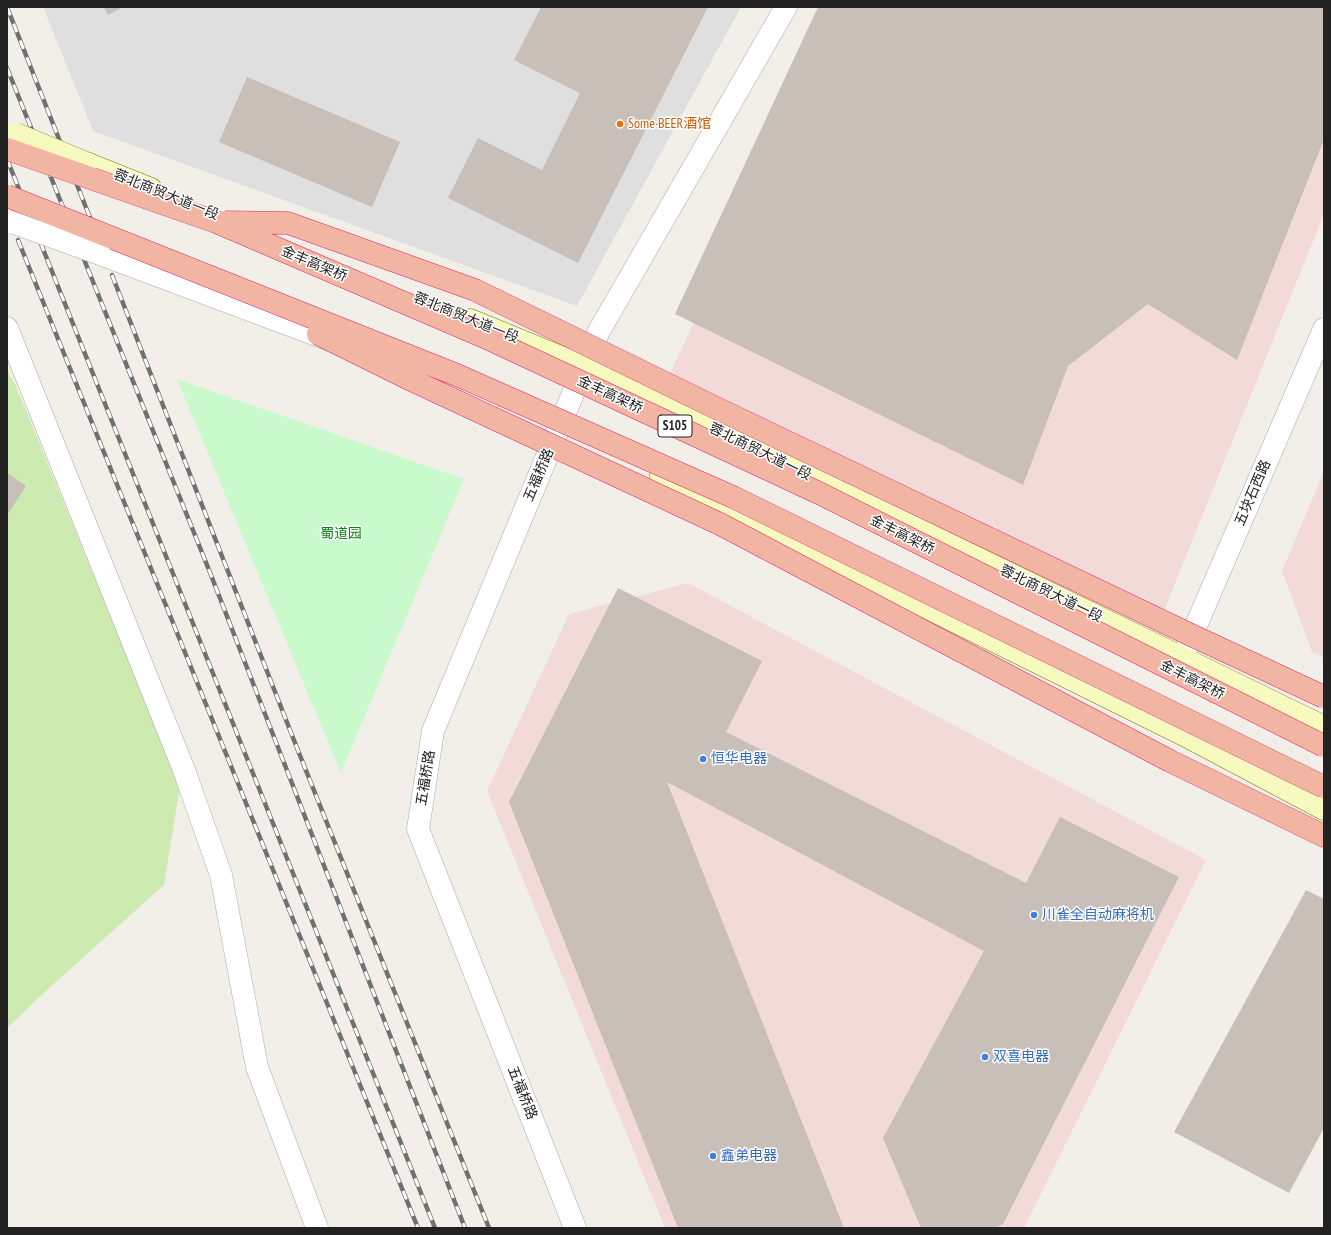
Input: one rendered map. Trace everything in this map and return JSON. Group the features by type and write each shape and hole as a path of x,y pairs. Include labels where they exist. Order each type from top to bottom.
{"highway":[{"name":"金丰高架桥","path":"10,138 216,222 491,340 821,494 1324,746"},
{"path":"7,196 457,375 733,497 1324,787"},
{"path":"216,222 288,223 475,290 712,406 1324,697"},
{"path":"161,257 405,377 720,524 1170,761 1324,836"}],"main road":[{"name":"蓉北商贸大道一段","path":"10,138 86,163 585,366 1324,727"},
{"path":"560,426 1190,738 1324,809"}],"street":[{"name":"五福桥路","path":"575,1228 418,829 432,731 599,331 786,7"},
{"path":"10,221 560,426"},
{"path":"7,328 184,770 221,875 257,1067 317,1228"},
{"name":"五块石西路","path":"1182,658 1324,329"}],"shaded area":[{"path":"43,7 741,7 577,306 93,131"},
{"path":"844,7 1324,7 1324,214 1157,628 670,373"},
{"path":"1324,471 1324,658 1312,652 1282,571"},
{"path":"688,583 1206,860 1024,1228 665,1228 487,791 569,614"}],"green space":[{"path":"7,371 15,384 180,786 164,885 48,989 7,1028"},
{"name":"蜀道园","path":"177,379 464,479 341,773"}],"building":[{"path":"104,7 123,7 108,15"},
{"path":"541,7 708,7 578,263 448,198 478,138 542,170 580,93 514,60"},
{"path":"818,7 1324,7 1324,139 1237,360 1148,304 1068,366 1023,485 675,314"},
{"path":"247,77 400,142 372,207 219,142"},
{"path":"7,473 26,486 7,515"},
{"path":"618,588 762,661 726,732 1026,883 1060,817 1179,877 1003,1224 993,1228 921,1228 883,1138 984,951 667,782 844,1228 678,1228 509,802"},
{"path":"1306,890 1324,899 1324,1128 1289,1193 1174,1132"}],"railway":[{"path":"7,7 98,238"},
{"path":"7,68 209,570 465,1228"},
{"path":"7,159 435,1228"},
{"path":"18,240 418,1228"},
{"path":"112,275 299,753 489,1228"}],"place":[{"name":"Some·BEER酒馆","path":"620,124"},
{"name":"恒华电器","path":"703,759"},
{"name":"川雀全自动麻将机","path":"1034,915"},
{"name":"双喜电器","path":"985,1057"},
{"name":"鑫弟电器","path":"713,1156"}]}
